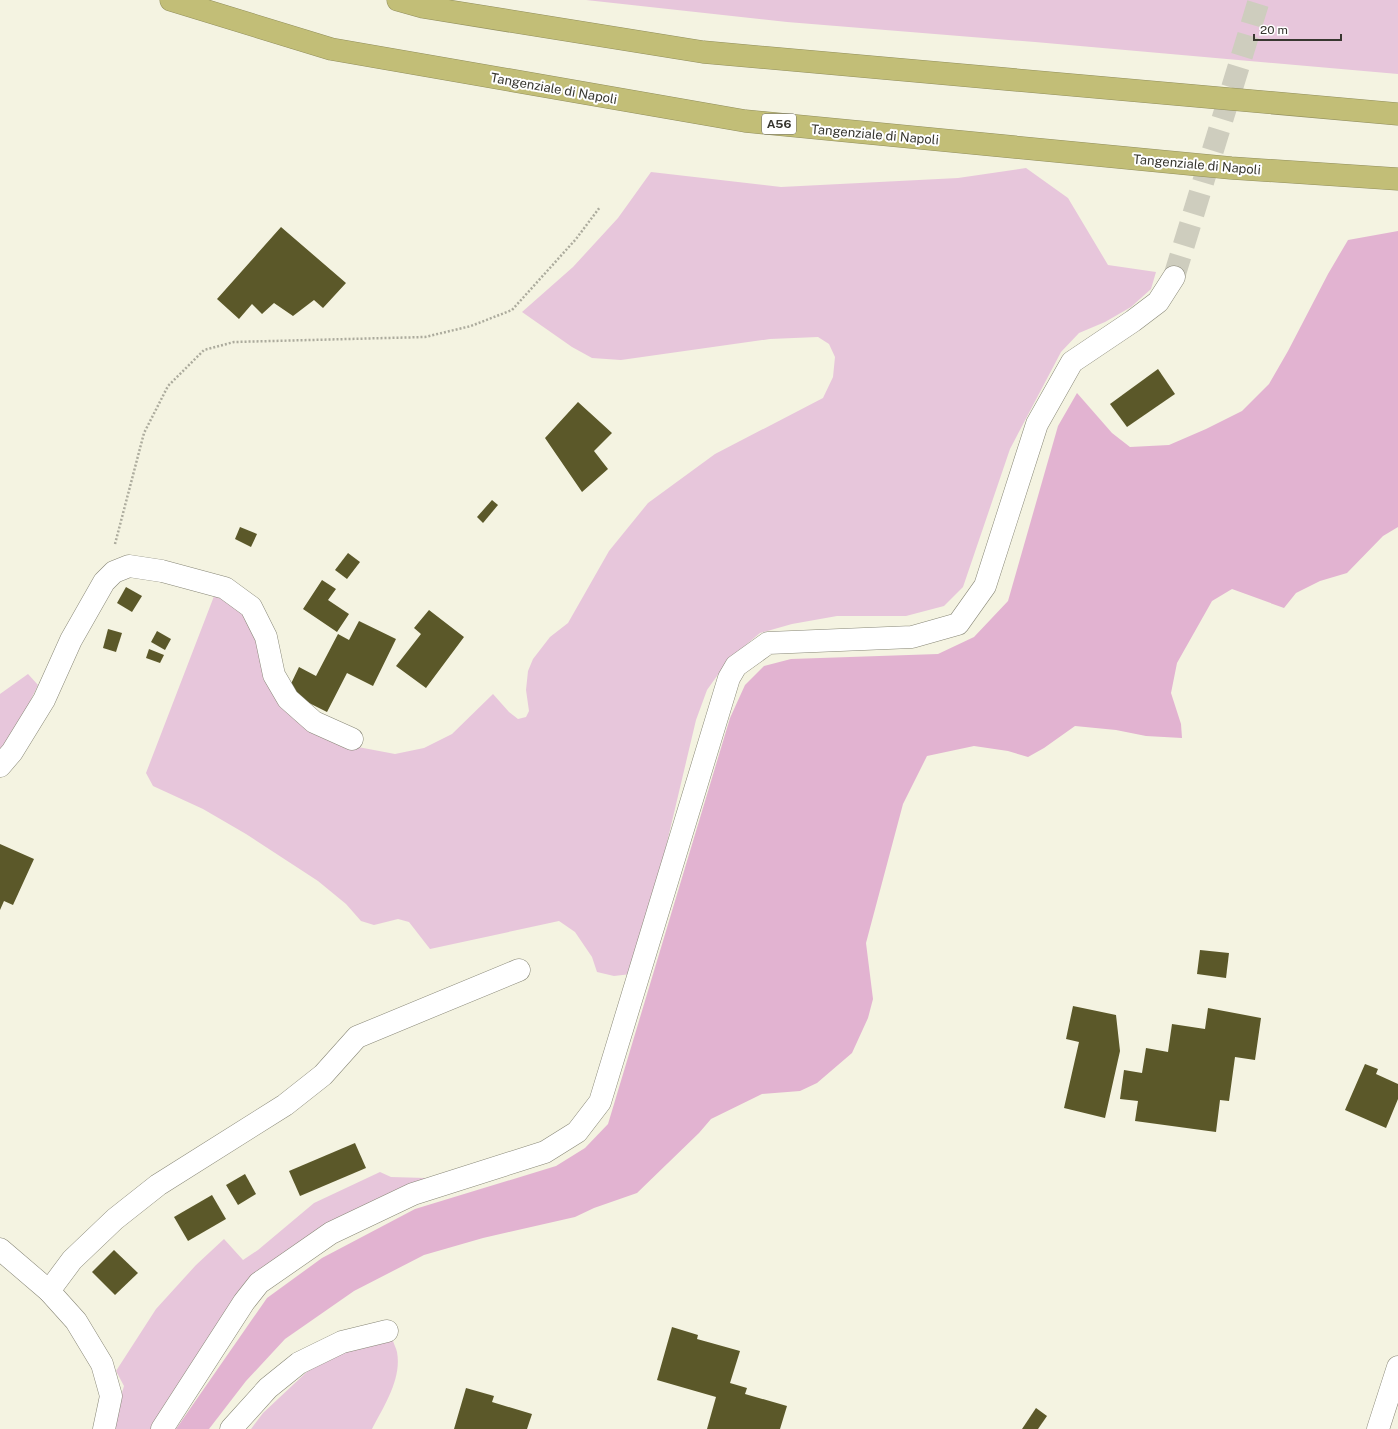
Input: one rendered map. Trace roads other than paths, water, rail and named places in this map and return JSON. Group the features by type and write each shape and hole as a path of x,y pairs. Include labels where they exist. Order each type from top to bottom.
{"highway":[{"name":"Tangenziale di Napoli","path":"171,0 331,49 745,121 1231,168 1398,179"},
{"path":"398,0 423,7 703,52 1398,114"}],"street":[{"path":"162,1429 244,1302 259,1283 331,1233 413,1194 545,1152 578,1132 600,1102 729,678 736,666 768,643 912,637 958,624 985,586 1037,424 1072,362 1134,321 1158,302 1174,277"},
{"path":"0,766 12,752 44,700 71,640 104,582 114,572 129,566 162,571 225,588 251,607 266,637 274,675 288,699 314,722 352,739"},
{"path":"49,1291 72,1260 115,1220 158,1185 285,1105 323,1075 357,1037 519,970"},
{"path":"0,1249 49,1291 76,1321 102,1364 111,1396 104,1429"},
{"path":"231,1429 268,1388 299,1363 342,1342 387,1330"},
{"path":"1378,1429 1398,1367"}],"tunnel":[{"path":"1174,277 1259,0"}]}
